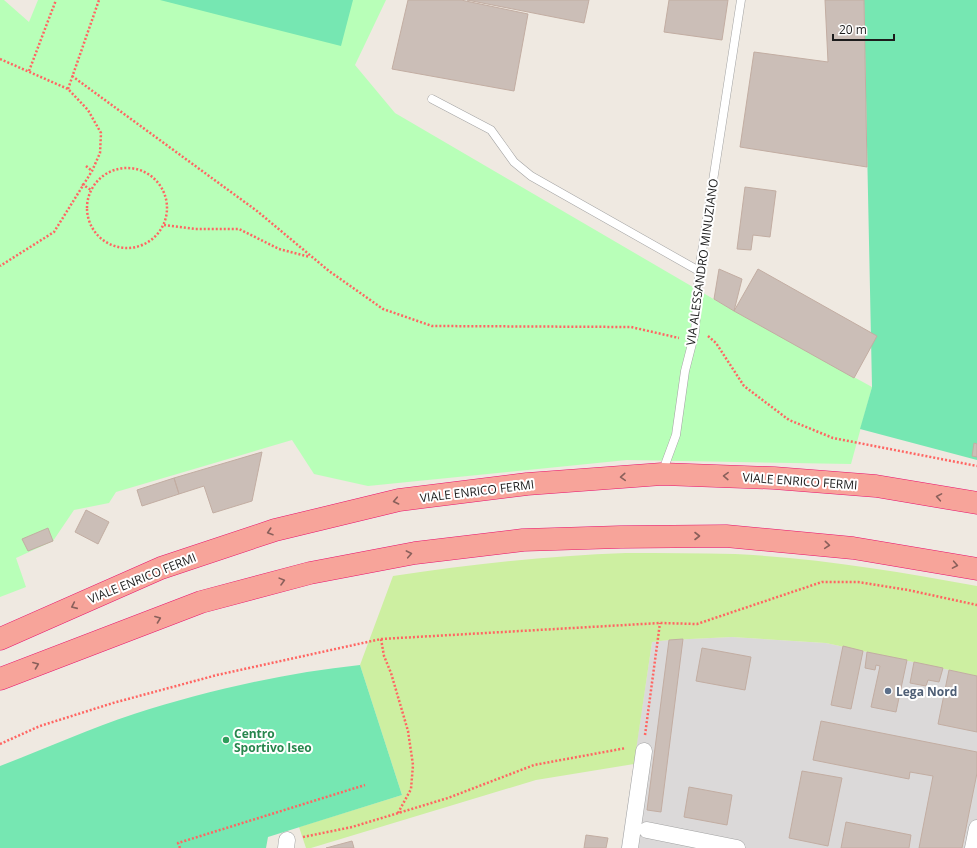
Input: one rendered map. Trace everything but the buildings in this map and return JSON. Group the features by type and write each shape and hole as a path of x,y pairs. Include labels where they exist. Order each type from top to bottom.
{"highway":[{"name":"VIALE ENRICO FERMI","path":"0,639 161,568 275,530 400,500 526,484 662,474 774,478 876,486 977,503"},
{"path":"0,679 201,602 310,573 415,552 523,540 726,536 853,548 977,569"}],"street":[{"path":"630,848 644,748"},
{"path":"973,848 977,828"},
{"path":"647,830 737,848"}],"lane":[{"name":"VIA ALESSANDRO MINUZIANO","path":"662,474 676,435 685,371 695,332 698,270 741,0"},
{"path":"432,99 491,130 514,162 531,176 698,270"}],"path":[{"path":"29,71 56,0"},
{"path":"68,89 98,0"},
{"path":"0,59 68,89 88,110 101,133 100,153 92,171 82,184 54,232 0,266"},
{"path":"72,76 257,211 329,271 383,309 432,326 631,327 678,339 695,332 705,334 716,343 744,386 789,420 833,438 977,466"},
{"path":"86,166 92,171"},
{"path":"125,167 145,171 161,185 168,205 164,225 150,241 130,248 109,244 94,230 91,224 87,210 91,190 105,174 125,167"},
{"path":"82,184 91,190"},
{"path":"164,225 195,229 239,229 279,249 313,258"},
{"path":"0,744 40,726 113,703 218,675 381,639 660,623 696,624 822,582 858,582 908,590 977,605"},
{"path":"287,844 448,798 534,765 644,748 660,623"},
{"path":"381,639 384,656 391,673 408,731 413,765 411,789 398,813"},
{"path":"180,848 178,843 365,785"}],"shaded area":[{"path":"732,637 826,643 977,676 977,848 621,848 652,642"}],"green space":[{"path":"0,0 4,0 29,22 38,0 386,0 355,65 395,113 734,311 872,387 851,464 627,460 368,486 314,474 292,440 116,492 109,503 74,510 53,541 16,558 26,587 0,597"},
{"path":"160,0 353,0 341,46"},
{"path":"864,0 977,0 977,460 860,429 872,387"},
{"path":"626,553 694,553 766,556 887,570 977,586 977,676 826,643 732,637 652,642 634,764 536,780 311,848 306,848 299,827 402,795 360,665 393,576 509,561"},
{"name":"Centro Sportivo Iseo","path":"360,665 402,795 268,837 266,848 0,848 0,766 134,714 217,690 331,668"}],"place":[{"name":"Lega Nord","path":"888,691"},
{"name":"Centro Sportivo Iseo","path":"226,740"}]}
